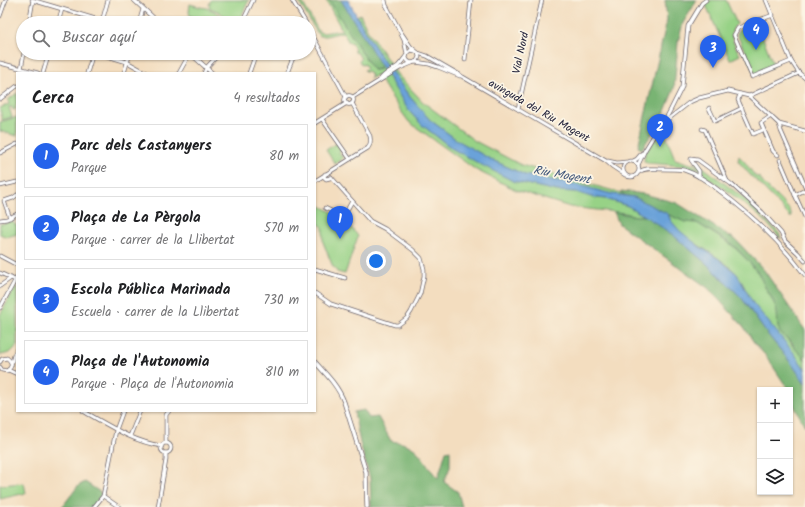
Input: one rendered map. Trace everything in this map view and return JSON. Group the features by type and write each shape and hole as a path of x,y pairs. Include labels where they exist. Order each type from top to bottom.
{"street":[{"path":"0,16 6,0"},
{"path":"30,16 33,0 82,16"},
{"path":"104,16 108,0"},
{"path":"134,0 151,16"},
{"path":"245,16 253,0"},
{"path":"292,0 302,16"},
{"path":"385,0 386,5 404,40 408,61 414,62"},
{"path":"465,60 471,0"},
{"name":"Vial Nord","path":"518,109 542,0"},
{"path":"639,172 638,166 645,150 671,109 682,87 688,26 702,3 706,0"},
{"path":"766,0 791,61 799,73 805,78"},
{"path":"60,16 62,9"},
{"path":"141,16 143,9"},
{"path":"773,15 738,28 734,35 752,77 791,61"},
{"path":"346,97 350,95 353,97 380,80 382,76 399,66 414,62 419,57 398,28"},
{"path":"316,42 346,97 346,103"},
{"path":"399,66 411,50 416,52"},
{"name":"avinguda del Riu Mogent","path":"416,52 428,56 463,77"},
{"path":"426,64 430,62 428,56"},
{"path":"21,69 23,60"},
{"path":"43,72 47,60"},
{"path":"86,72 91,60"},
{"path":"120,60 145,72"},
{"path":"180,72 186,60"},
{"path":"197,60 211,72"},
{"path":"204,72 213,60"},
{"path":"249,72 254,60"},
{"path":"287,72 292,60"},
{"path":"124,72 127,62"},
{"name":"avinguda del Riu Mogent","path":"414,62 438,67 463,77 606,161 625,175"},
{"path":"0,63 32,72"},
{"path":"749,96 799,73"},
{"path":"0,99 16,87"},
{"path":"662,124 690,102 700,98 728,91 749,96 779,124 805,186"},
{"path":"740,94 738,100 753,134 763,130"},
{"path":"316,180 329,175 335,169 368,148 370,145 370,136 352,103 354,100 353,97"},
{"path":"316,122 346,103 352,103"},
{"path":"709,108 714,121 742,108"},
{"path":"771,116 760,123 773,151 778,155"},
{"path":"322,119 350,159"},
{"path":"779,124 805,130"},
{"path":"702,129 706,130 728,182"},
{"path":"0,153 16,145"},
{"path":"645,150 637,159 626,162 623,168 625,175 633,177 642,170 650,169 682,170 692,173 711,184 757,221 780,245 805,275"},
{"path":"699,177 699,171 691,159 698,160 728,182 762,212 781,233 785,241 798,252 805,261"},
{"path":"780,160 805,217"},
{"name":"avinguda del Riu Mogent","path":"606,161 617,163 626,162"},
{"path":"632,161 638,166 650,169"},
{"path":"316,294 331,304 398,325 412,312 420,294 424,276 421,258 413,250 385,229 370,221 329,175"},
{"path":"0,186 16,182"},
{"path":"795,195 805,190"},
{"path":"10,218 4,201 16,196"},
{"path":"325,208 342,216 345,214 352,201"},
{"path":"0,220 10,218 16,215"},
{"path":"780,245 785,241"},
{"path":"0,256 16,264"},
{"path":"316,269 345,278"},
{"path":"0,273 16,278 0,308"},
{"path":"0,286 12,278"},
{"path":"8,370 12,364 16,351"},
{"path":"0,362 3,358 14,355"},
{"path":"3,358 9,360 16,372"},
{"path":"316,363 335,384 341,395 364,464 367,507"},
{"path":"0,367 3,370 8,370 16,374"},
{"path":"0,374 3,370"},
{"path":"85,412 116,430 162,446"},
{"path":"94,507 102,496 116,430 123,412"},
{"path":"130,436 140,412"},
{"path":"166,443 166,415 168,412"},
{"path":"162,446 166,443"},
{"path":"166,443 169,444 171,448 169,452 166,453"},
{"path":"158,507 166,460 166,453 162,450 162,446"},
{"path":"102,496 118,506"}],"green space":[{"path":"211,0 249,0 241,16 224,16 218,11 210,8 209,5"},
{"path":"298,0 301,0 310,16 307,16"},
{"path":"326,0 329,0 373,70 383,68 409,111 422,125 453,149 513,181 557,191 576,192 591,197 606,199 628,206 645,216 570,207 516,190 476,170 409,122 376,74 370,79 372,77 368,71 366,72 364,70 367,68 359,61 361,59 357,52 355,53 353,51 355,49 351,42 349,43 343,32 319,36 316,31 316,27 319,32 323,33 342,30"},
{"path":"329,0 341,0 383,68 373,70"},
{"path":"665,0 697,0 683,23 678,42 674,89 663,116 642,149 638,147 667,20"},
{"path":"710,0 726,0 737,24 732,31 732,39 740,55 730,60 706,5"},
{"path":"190,4 207,8 221,16 190,16"},
{"path":"360,14 368,31 397,74 423,102 475,141 521,165 627,196 525,175 490,159 457,140 430,120 410,97 385,63 368,36 357,16"},
{"path":"757,23 774,66 755,74 737,34 739,30"},
{"path":"16,94 16,109 13,110 12,107 9,107 12,117 2,120 0,108 9,104 8,100"},
{"path":"16,117 16,136 0,131 0,122"},
{"path":"663,128 675,159 694,165 697,169 696,171 686,166 647,163 644,161 645,153"},
{"path":"337,143 341,150 339,152 343,158 335,164 326,150"},
{"path":"739,156 755,176 760,178 763,183 789,209 791,218 738,161"},
{"path":"695,161 745,199 779,233 781,239 764,220 747,206 703,175 694,162"},
{"path":"621,191 644,194 677,203 736,240 764,270 805,330 805,360 795,349 792,343 780,333 776,307 771,297 758,273 735,247 697,223 685,222 634,197 627,196 621,193"},
{"path":"316,204 343,218 358,236 345,274 337,272 333,267 323,242 323,227 316,222"},
{"path":"614,212 645,216 673,235 707,264 741,297 805,383 805,426 793,404 793,387 787,387 784,383 744,327 708,288 619,224"},
{"path":"668,214 685,222 697,223 733,246 750,263 760,275 776,307 778,327 782,335 802,355 805,360 805,369 793,352 753,304 737,274 723,262 683,234"},
{"path":"11,221 16,225 16,234 7,237 0,234 0,224"},
{"path":"15,288 16,346 10,352 0,355 0,315"},
{"path":"364,410 369,418 378,417 391,441 406,444 415,449 438,478 446,451 450,450 450,467 444,482 458,492 462,507 371,507 370,478 360,443 354,412"},
{"path":"85,482 102,495 92,507 62,507 78,486"},
{"path":"24,483 26,493 0,499 0,485"}],"water":[{"path":"341,0 348,0 385,63 410,97 430,120 457,140 490,159 525,175 567,182 612,194 634,197 668,214 671,221 680,231 737,274 753,303 794,353 805,369 805,383 741,297 707,264 673,235 645,216 628,206 606,199 591,197 576,192 557,191 513,181 453,149 422,125 409,111"}],"place":[{"name":"Plaça de l'Autonomia","path":"756,50"},
{"name":"Escola Pública Marinada","path":"713,68"},
{"name":"Plaça de La Pèrgola","path":"660,147"},
{"name":"Parc dels Castanyers","path":"340,239"}],"water label":[{"name":"Riu Mogent","path":"562,175"}]}
